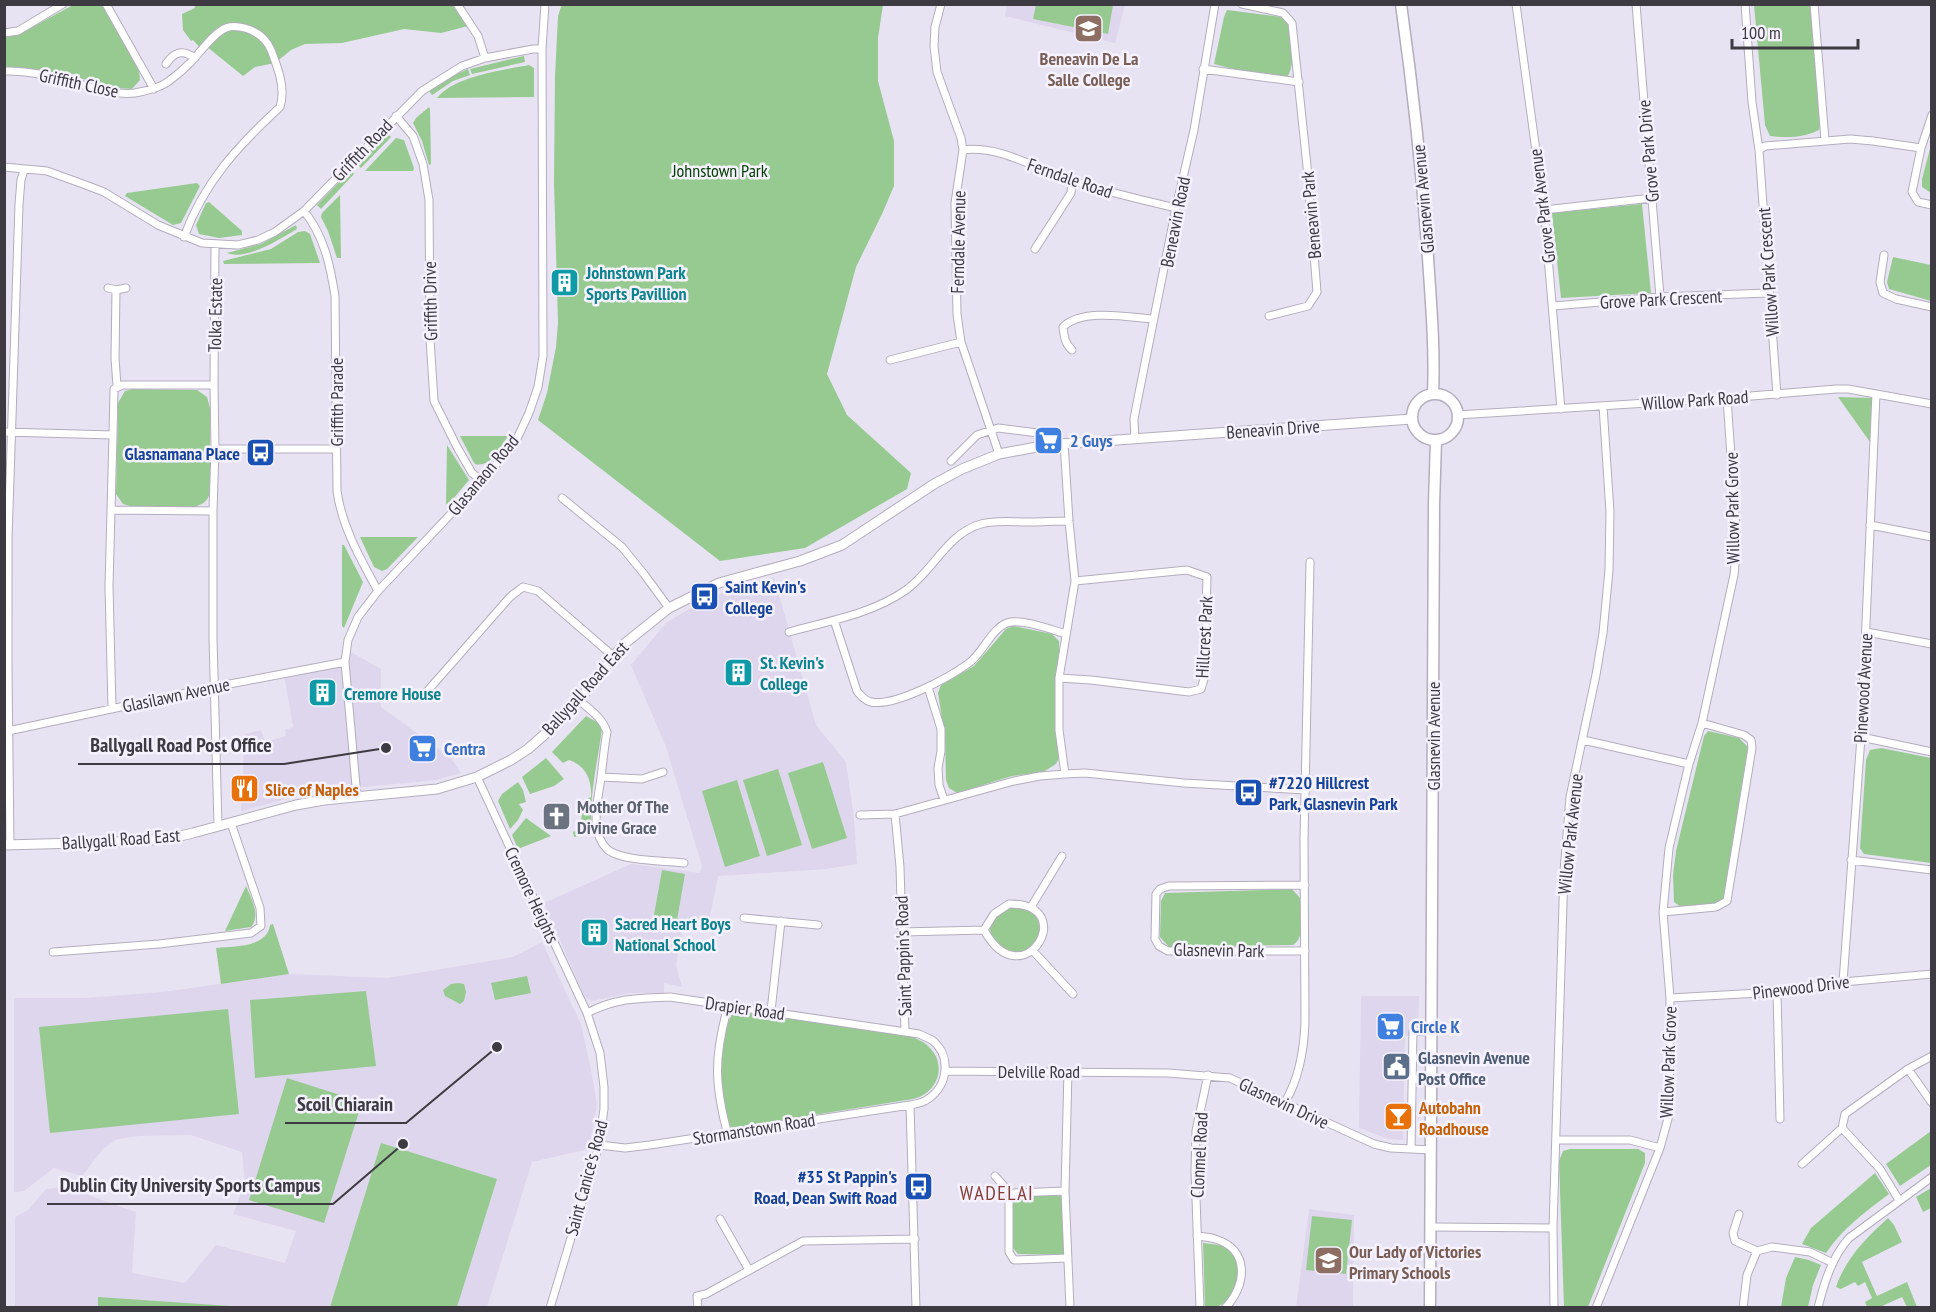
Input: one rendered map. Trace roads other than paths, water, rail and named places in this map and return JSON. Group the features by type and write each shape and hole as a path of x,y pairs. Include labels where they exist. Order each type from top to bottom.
{"main road":[{"name":"Glasnevin Avenue","path":"1401,4 1425,211 1432,320 1433,394"},
{"path":"1433,394 1452,402 1457,415 1450,435 1429,440 1417,432 1412,412 1420,400 1433,394"},
{"name":"Glasnevin Avenue","path":"1430,1308 1436,440"}],"street":[{"path":"4,33 18,31 63,4"},
{"name":"Griffith Close","path":"106,4 154,89"},
{"path":"457,4 478,36 485,58"},
{"name":"Glasanaon Road","path":"357,797 345,662 348,640 358,617 378,591 515,443 538,387 543,356 542,49 545,4"},
{"name":"Ferndale Avenue","path":"941,4 935,27 937,72 961,138 963,150 955,202 957,314 961,342 999,454"},
{"name":"Beneavin Road","path":"1135,439 1134,419 1194,130 1215,4"},
{"name":"Beneavin Park","path":"1242,4 1284,13 1288,16 1292,23 1299,82 1317,292 1308,306 1269,316"},
{"name":"Grove Park Avenue","path":"1516,4 1544,210 1561,409"},
{"name":"Grove Park Drive","path":"1636,4 1660,297"},
{"name":"Willow Park Crescent","path":"1745,4 1752,102 1759,150 1777,394"},
{"path":"1814,4 1825,140"},
{"name":"Griffith Close","path":"4,71 16,70 58,78 100,90 134,93 154,89 167,83 210,41 228,27 252,30 267,41 276,63 283,96 280,107 216,175 201,196 184,237"},
{"name":"Griffith Road","path":"4,167 47,171 104,192 158,225 184,237 215,245 238,245 258,240 275,232 304,211 422,91 462,66 485,58 542,49"},
{"path":"166,64 178,52 184,51 195,58"},
{"path":"1203,69 1299,82"},
{"path":"1932,115 1921,148 1912,192 1918,202 1932,205"},
{"name":"Griffith Drive","path":"396,116 413,136 423,164 429,200 430,339 434,401 472,473 482,481"},
{"path":"1759,150 1765,146 1825,140 1873,141 1921,148"},
{"name":"Ferndale Road","path":"963,150 982,150 1010,157 1072,181 1176,208"},
{"path":"7,845 8,432 19,204 24,170"},
{"path":"1035,249 1071,193 1072,181"},
{"path":"1544,210 1652,198"},
{"name":"Griffith Parade","path":"304,211 316,226 325,249 335,296 337,491 344,526 378,591"},
{"name":"Tolka Estate","path":"215,245 213,511 218,826"},
{"path":"1884,255 1880,282 1883,293 1896,299 1932,307"},
{"path":"108,288 116,290 126,288"},
{"path":"112,709 109,586 114,389 117,386 116,290"},
{"name":"Grove Park Crescent","path":"1553,306 1660,297 1768,293"},
{"path":"1072,350 1065,341 1063,327 1069,321 1082,316 1153,319"},
{"path":"890,360 961,342"},
{"path":"117,386 130,384 214,385"},
{"name":"Willow Park Road","path":"1457,415 1836,389 1848,389 1932,404"},
{"name":"Pinewood Avenue","path":"1843,982 1861,737 1876,394"},
{"name":"Willow Park Grove","path":"1596,1308 1660,1148 1669,1116 1670,998 1663,912 1669,848 1689,764 1702,723 1734,575 1737,544 1727,398"},
{"name":"Willow Park Avenue","path":"1554,1308 1553,1228 1563,871 1570,797 1603,633 1609,570 1610,512 1603,406"},
{"name":"Beneavin Drive","path":"1135,439 1412,419"},
{"path":"951,461 977,435 999,428 1038,433"},
{"path":"8,432 113,435"},
{"name":"Ballygall Road East","path":"7,845 167,839 296,805 324,800 437,789 477,777 528,749 553,727 579,700 613,656 640,629 669,608 718,583 800,561 842,545 934,484 962,469 999,454 1064,443 1135,439"},
{"path":"1064,443 1075,581 1059,678 1059,730 1065,774"},
{"path":"215,449 336,449"},
{"path":"562,498 622,547 669,608"},
{"path":"111,510 213,511"},
{"path":"789,632 849,616 906,590 964,531 981,524 1069,521"},
{"path":"1870,525 1932,537"},
{"path":"1286,1102 1304,1043 1310,562"},
{"name":"Hillcrest Park","path":"1059,678 1189,692 1202,688 1204,678 1207,577 1187,570 1075,581"},
{"path":"423,696 482,627 510,597 523,587 538,591 613,656"},
{"path":"834,620 857,691 869,702 898,699 928,687 970,663 1006,623 1016,622 1066,634"},
{"path":"1866,632 1932,644"},
{"name":"Glasilawn Avenue","path":"8,731 345,662"},
{"path":"928,687 941,729 938,768 939,784 944,800"},
{"path":"579,700 599,717 607,732 596,806 599,837 608,850 634,859 684,863"},
{"path":"1663,912 1716,908 1727,901 1752,748 1751,740 1744,735 1702,723"},
{"path":"1861,737 1932,752"},
{"path":"1583,740 1689,764"},
{"path":"601,777 642,779 663,772"},
{"path":"860,815 895,814 1031,777 1065,774 1085,773 1184,783 1306,790"},
{"name":"Cremore Heights","path":"477,777 587,1013"},
{"name":"Saint Pappin's Road","path":"895,814 900,867 906,1032 919,1034 933,1041 941,1052 946,1071"},
{"path":"53,952 159,944 251,933 256,930 261,926 260,908 231,823"},
{"path":"1031,907 1062,856"},
{"path":"1851,860 1932,870"},
{"name":"Glasnevin Park","path":"1305,885 1169,886 1160,889 1156,894 1155,939 1159,946 1168,951 1305,951"},
{"path":"1009,904 1031,907 1037,911 1043,921 1043,935 1033,951 1019,956 998,950 990,942 984,930 994,914 1009,904"},
{"path":"744,918 818,925"},
{"path":"771,1011 781,921"},
{"path":"902,932 984,930"},
{"path":"1033,951 1073,994"},
{"name":"Pinewood Drive","path":"1670,998 1777,992 1843,982 1932,974"},
{"path":"1777,992 1780,1119"},
{"name":"Drapier Road","path":"587,1013 604,1004 633,998 670,997 906,1032"},
{"path":"728,1006 718,1046 716,1076 728,1135"},
{"name":"Saint Canice's Road","path":"550,1308 599,1145 604,1109 600,1053 587,1013"},
{"path":"1411,1149 1413,1032 1431,1032"},
{"path":"1802,1164 1842,1128 1845,1114 1908,1069 1932,1056"},
{"path":"1908,1069 1932,1103"},
{"path":"916,1308 910,1105 926,1101 936,1092 946,1071"},
{"name":"Delville Road","path":"946,1071 1132,1073"},
{"path":"1068,1071 1065,1191 1070,1308"},
{"name":"Glasnevin Drive","path":"1132,1073 1230,1078 1374,1144 1391,1149 1431,1150"},
{"name":"Clonmel Road","path":"1200,1308 1195,1172 1196,1131 1208,1076"},
{"path":"1412,1079 1431,1080"},
{"name":"Stormanstown Road","path":"599,1145 625,1148 728,1135 910,1105"},
{"path":"1842,1128 1880,1169 1899,1200"},
{"path":"1556,1140 1630,1140 1660,1148"},
{"path":"995,1176 1012,1195"},
{"path":"1818,1308 1833,1263 1849,1238 1932,1177"},
{"path":"1065,1191 1014,1193 1012,1195 1009,1199 1009,1252 1014,1260 1068,1258"},
{"path":"1739,1214 1733,1233 1735,1241 1757,1251 1772,1247 1810,1252 1833,1263"},
{"path":"720,1219 749,1270"},
{"path":"1431,1227 1553,1228"},
{"path":"1197,1236 1217,1239 1232,1249 1240,1261 1242,1282 1234,1299 1225,1308"},
{"path":"698,1308 697,1296 706,1294 803,1241 915,1239"},
{"path":"1743,1308 1747,1275 1757,1251"}],"place":[{"name":"Beneavin De La Salle College","path":"1089,29"},
{"name":"Johnstown Park Sports Pavillion","path":"565,282"},
{"name":"2 Guys","path":"1049,440"},
{"name":"Glasnamana Place","path":"261,453"},
{"name":"Saint Kevin's College","path":"704,596"},
{"name":"St. Kevin's College","path":"739,672"},
{"name":"Cremore House","path":"323,693"},
{"name":"Ballygall Road Post Office","path":"386,748"},
{"name":"Centra","path":"423,748"},
{"name":"Slice of Naples","path":"244,789"},
{"name":"#7220 Hillcrest Park, Glasnevin Park","path":"1248,792"},
{"name":"Mother Of The Divine Grace","path":"556,816"},
{"name":"Sacred Heart Boys National School","path":"594,933"},
{"name":"Circle K","path":"1390,1026"},
{"name":"Scoil Chiarain","path":"497,1047"},
{"name":"Glasnevin Avenue Post Office","path":"1397,1067"},
{"name":"Autobahn Roadhouse","path":"1398,1117"},
{"name":"Dublin City University Sports Campus","path":"403,1144"},
{"name":"#35 St Pappin's Road, Dean Swift Road","path":"918,1186"},
{"name":"Our Lady of Victories Primary Schools","path":"1328,1261"}],"district":[{"name":"WADELAI","path":"997,1193"}],"park label":[{"name":"Johnstown Park","path":"720,170"}]}
